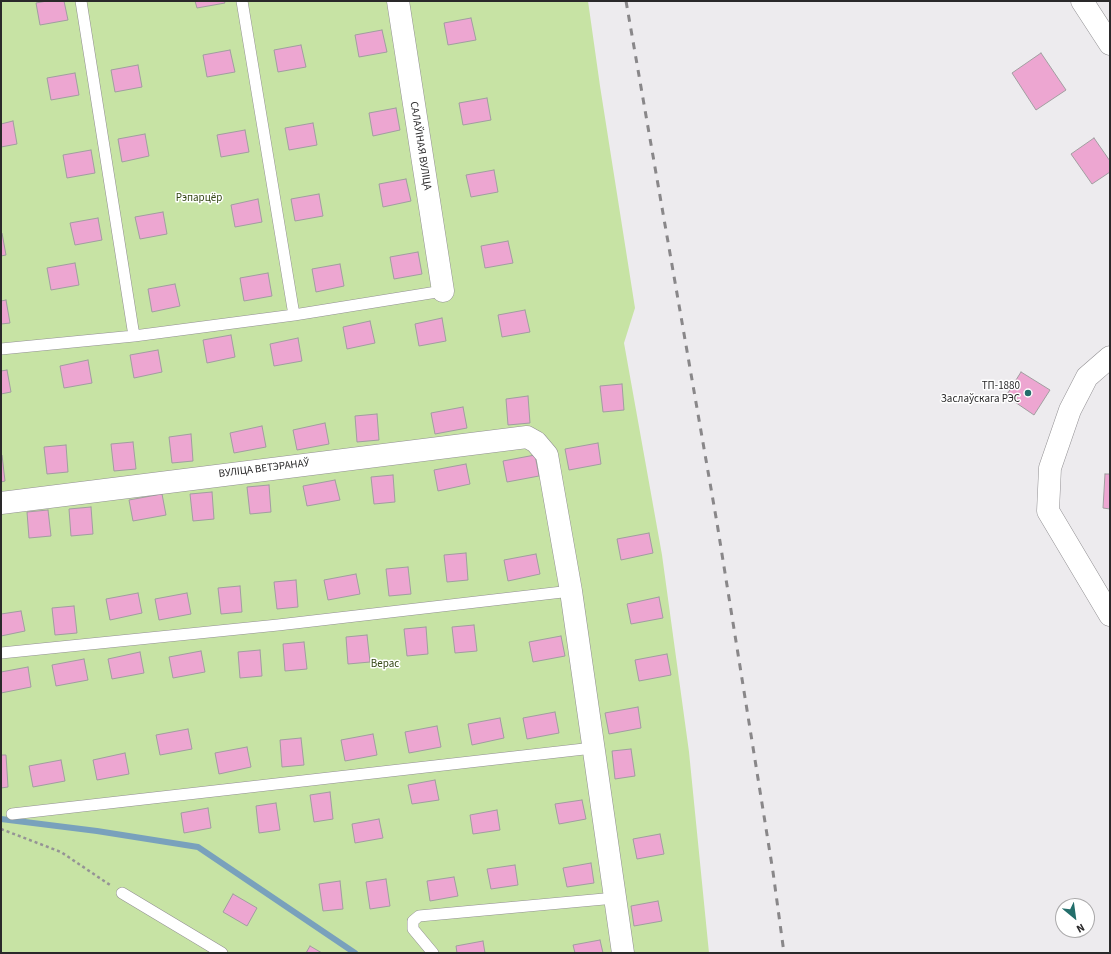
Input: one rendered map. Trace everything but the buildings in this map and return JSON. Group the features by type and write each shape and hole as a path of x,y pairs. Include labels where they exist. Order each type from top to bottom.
{"street":[{"name":"САЛАЎІНАЯ ВУЛІЦА","path":"398,1 443,291"},
{"path":"1082,1 1110,44"},
{"path":"1110,357 1087,378 1070,410 1050,468 1048,511 1110,615"},
{"name":"ВУЛІЦА ВЕТЭРАНАЎ","path":"1,503 527,437 536,442 547,455 571,591"},
{"path":"571,591 623,953"}],"lane":[{"path":"80,1 134,336"},
{"path":"242,1 294,315"},
{"path":"1,349 134,336 294,315 443,291"},
{"path":"1,653 278,625 571,591"},
{"path":"12,814 593,748"},
{"path":"122,893 222,953"},
{"path":"433,953 414,929 413,921 419,916 615,898"}],"path":[{"path":"1,829 61,852 122,893"}],"green space":[{"name":"Верас","path":"1,1 588,1 635,308 624,343 662,555 689,752 709,953 1,953"}],"waterway":[{"path":"1,819 97,831 198,847 355,953"}],"railway":[{"path":"626,1 717,523 773,872 784,953"}],"place":[{"name":"ТП-1880 Заслаўскага РЭС","path":"1028,393"}],"park label":[{"name":"Рэпарцёр","path":"199,199"}]}
